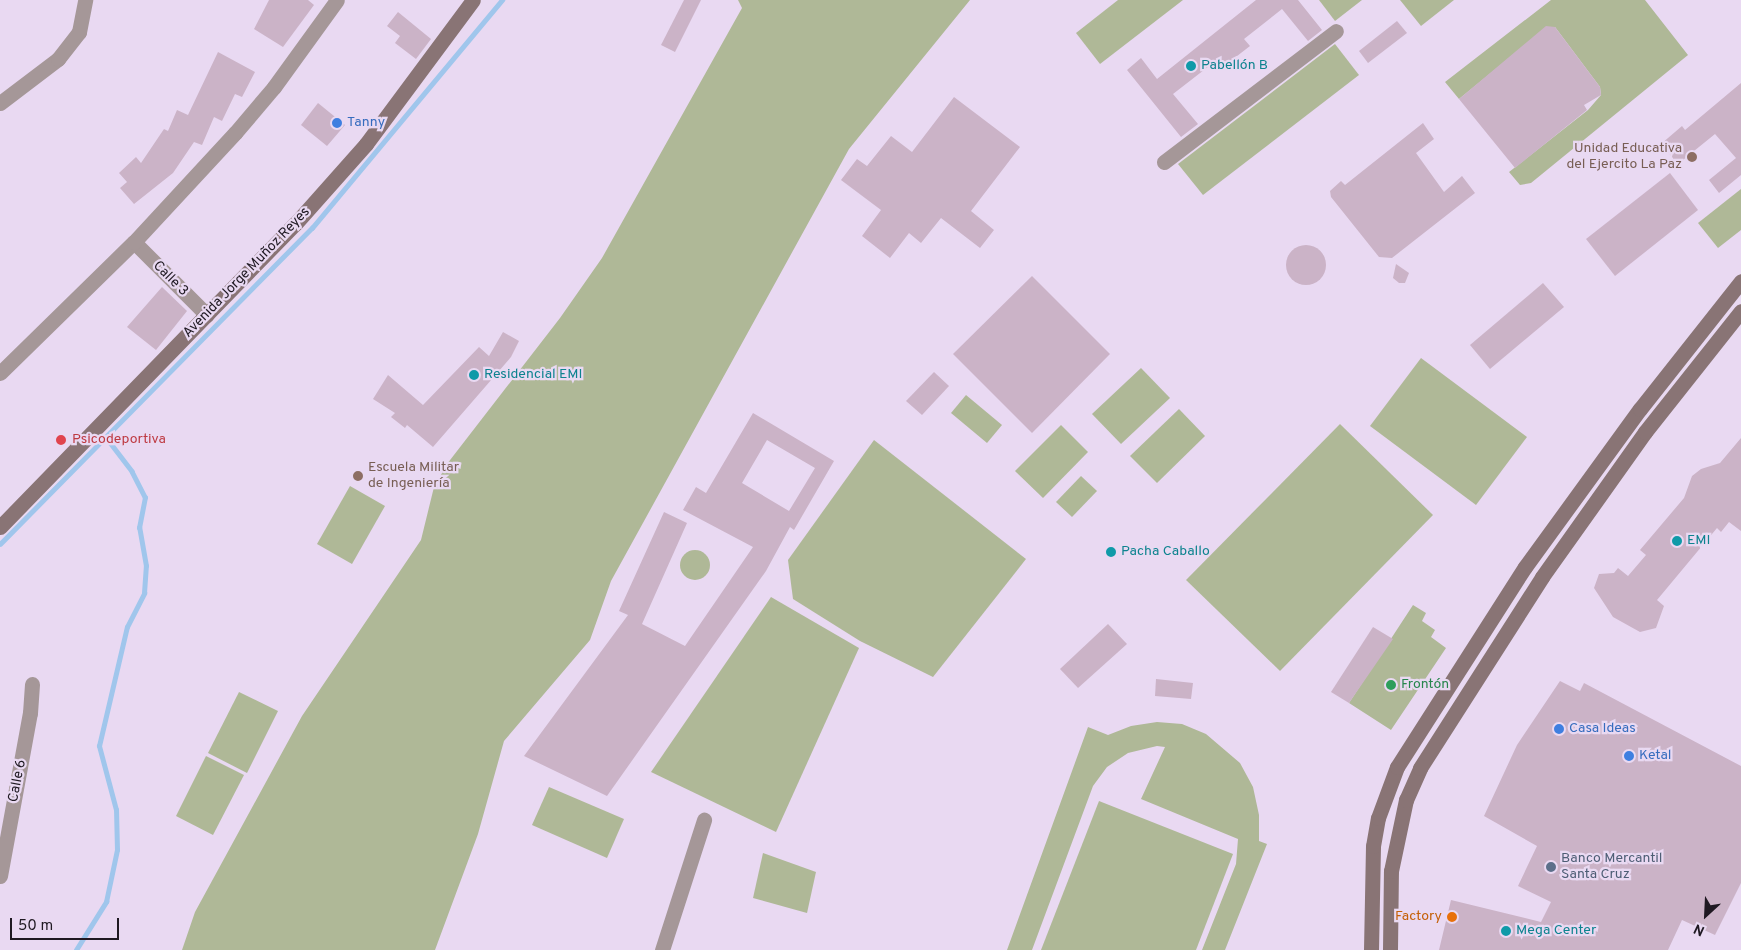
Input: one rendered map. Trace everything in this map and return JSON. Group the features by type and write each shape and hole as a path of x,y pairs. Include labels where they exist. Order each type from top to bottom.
{"main road":[{"name":"Avenida Jorge Muñoz Reyes","path":"0,527 206,315 366,144 473,0"},
{"path":"1371,950 1373,846 1386,792 1397,767 1483,631 1571,502 1741,281"},
{"path":"1390,950 1391,871 1406,800 1420,768 1499,640 1645,432 1739,314 1722,306"},
{"path":"1483,631 1499,640"}],"street":[{"path":"0,103 58,58 80,32 85,0"},
{"path":"0,373 134,242 246,120 337,0"},
{"path":"1164,162 1336,31"},
{"name":"Calle 3","path":"134,242 206,315"},
{"name":"Calle 6","path":"0,876 30,714 32,684"},
{"path":"662,950 704,820"}],"green space":[{"path":"738,0 970,0 849,149 611,581 590,640 504,741 478,834 435,950 182,950 195,912 302,716 421,540 434,487 447,464 560,318 602,258 742,8"},
{"path":"1118,0 1183,0 1100,64 1076,33"},
{"path":"1319,0 1362,0 1335,21"},
{"path":"1400,0 1454,0 1421,26"},
{"path":"1551,0 1645,0 1688,55 1531,183 1520,185 1509,172 1588,110 1601,95 1600,87 1555,27 1530,41 1459,99 1445,82"},
{"path":"1335,44 1359,75 1203,195 1178,164"},
{"path":"1741,189 1741,230 1718,248 1698,223"},
{"path":"1421,358 1527,437 1476,505 1370,426"},
{"path":"1141,368 1170,398 1121,444 1092,414"},
{"path":"966,395 1002,425 987,443 951,413"},
{"path":"1179,409 1205,436 1157,483 1130,456"},
{"path":"1340,424 1433,515 1280,671 1186,580"},
{"path":"1061,425 1088,452 1043,498 1015,471"},
{"path":"874,440 1026,559 933,677 860,641 793,599 788,560"},
{"path":"1081,476 1097,491 1072,517 1056,502"},
{"path":"350,486 385,506 352,564 317,544"},
{"path":"695,550 706,554 710,565 706,576 695,580 684,576 680,565 684,554"},
{"path":"771,597 859,648 776,832 651,772"},
{"name":"Frontón","path":"1413,605 1426,613 1422,621 1435,630 1431,637 1446,648 1391,730 1349,703"},
{"path":"239,692 278,711 247,773 208,753"},
{"path":"1157,722 1182,724 1206,734 1240,763 1253,787 1259,815 1259,841 1267,844 1225,950 1202,950 1236,864 1238,839 1141,799 1165,747 1157,746 1128,753 1107,767 1093,786 1032,950 1007,950 1088,727 1108,735 1131,726"},
{"path":"206,756 244,775 213,835 176,816"},
{"path":"549,787 624,819 607,858 532,825"},
{"path":"1099,801 1233,854 1196,950 1041,950"},
{"path":"763,853 816,872 807,913 753,898"}],"building":[{"path":"269,0 308,0 314,5 283,47 254,29"},
{"path":"684,0 701,0 675,52 661,45"},
{"name":"Pabellón B","path":"1256,0 1298,0 1322,30 1308,41 1282,9 1244,39 1250,46 1219,70 1213,63 1173,94 1198,124 1181,137 1127,70 1141,58 1157,79"},
{"path":"398,12 431,39 416,59 395,43 400,36 387,26"},
{"path":"1397,21 1407,33 1368,63 1359,51"},
{"path":"1546,26 1555,27 1600,87 1601,95 1584,105 1587,110 1515,168 1459,99"},
{"path":"218,52 255,72 242,97 235,94 222,121 214,117 202,145 194,142 173,173 134,204 120,188 127,182 119,173 136,157 141,163 164,129 168,131 177,110 188,115"},
{"path":"1741,83 1741,175 1719,193 1709,180 1736,158 1715,134 1678,164 1661,144 1682,126 1685,130"},
{"path":"954,97 1020,147 971,211 994,230 980,248 941,218 921,243 909,233 890,258 862,236 881,210 841,180 857,159 867,166 891,136 912,152"},
{"path":"318,103 345,125 327,146 301,125"},
{"path":"1423,123 1434,139 1416,153 1444,192 1462,176 1475,193 1392,258 1379,257 1331,197 1330,191 1341,181 1345,185"},
{"path":"1670,173 1698,210 1615,276 1586,239"},
{"path":"1310,245 1317,248 1323,254 1326,265 1325,273 1317,282 1310,285 1302,285 1295,282 1287,273 1286,261 1289,254 1298,246"},
{"path":"1396,264 1409,273 1405,283 1399,283 1393,278"},
{"path":"1032,276 1110,354 1032,433 953,354"},
{"path":"1543,283 1564,307 1490,369 1470,345"},
{"path":"162,287 187,311 156,350 127,327"},
{"path":"503,332 519,341 511,357 433,447 407,425 405,428 391,417 395,413 373,399 388,375 423,405 479,347 489,356"},
{"path":"934,372 949,386 922,415 906,401"},
{"path":"753,413 834,461 794,530 790,527 766,571 607,796 524,756 628,615 619,611 664,512 687,523 642,624 685,646 753,547 683,510 696,487 706,493","holes":["767,440 815,468 789,511 742,483"]},
{"name":"EMI","path":"1741,438 1741,531 1729,522 1721,532 1717,528 1657,600 1664,606 1656,628 1640,632 1613,617 1594,588 1599,574 1614,573 1618,568 1628,576 1646,555 1640,550 1684,498 1692,476 1701,469 1720,463"},
{"path":"1108,624 1127,644 1078,688 1060,669"},
{"path":"1373,627 1393,639 1349,703 1331,692"},
{"path":"1156,679 1193,683 1191,699 1155,696"},
{"path":"1560,681 1580,691 1584,683 1741,766 1741,883 1715,935 1682,920 1668,950 1439,950 1451,900 1541,922 1551,902 1518,886 1537,846 1484,816 1517,745"}],"waterway":[{"path":"0,544 312,228 502,0"},
{"path":"76,950 106,902 117,850 116,810 99,746 127,627 144,593 146,566 139,528 145,498 132,472 106,438"}],"place":[{"name":"Pabellón B","path":"1191,66"},
{"name":"Tanny","path":"337,123"},
{"name":"Unidad Educativa del Ejercito La Paz","path":"1692,157"},
{"name":"Residencial EMI","path":"474,375"},
{"name":"Psicodeportiva","path":"61,440"},
{"name":"Escuela Militar de Ingeniería","path":"358,476"},
{"name":"EMI","path":"1677,541"},
{"name":"Pacha Caballo","path":"1111,552"},
{"name":"Frontón","path":"1391,685"},
{"name":"Casa Ideas","path":"1559,729"},
{"name":"Ketal","path":"1629,756"},
{"name":"Banco Mercantil Santa Cruz","path":"1551,867"},
{"name":"Factory","path":"1452,917"},
{"name":"Mega Center","path":"1506,931"}]}
